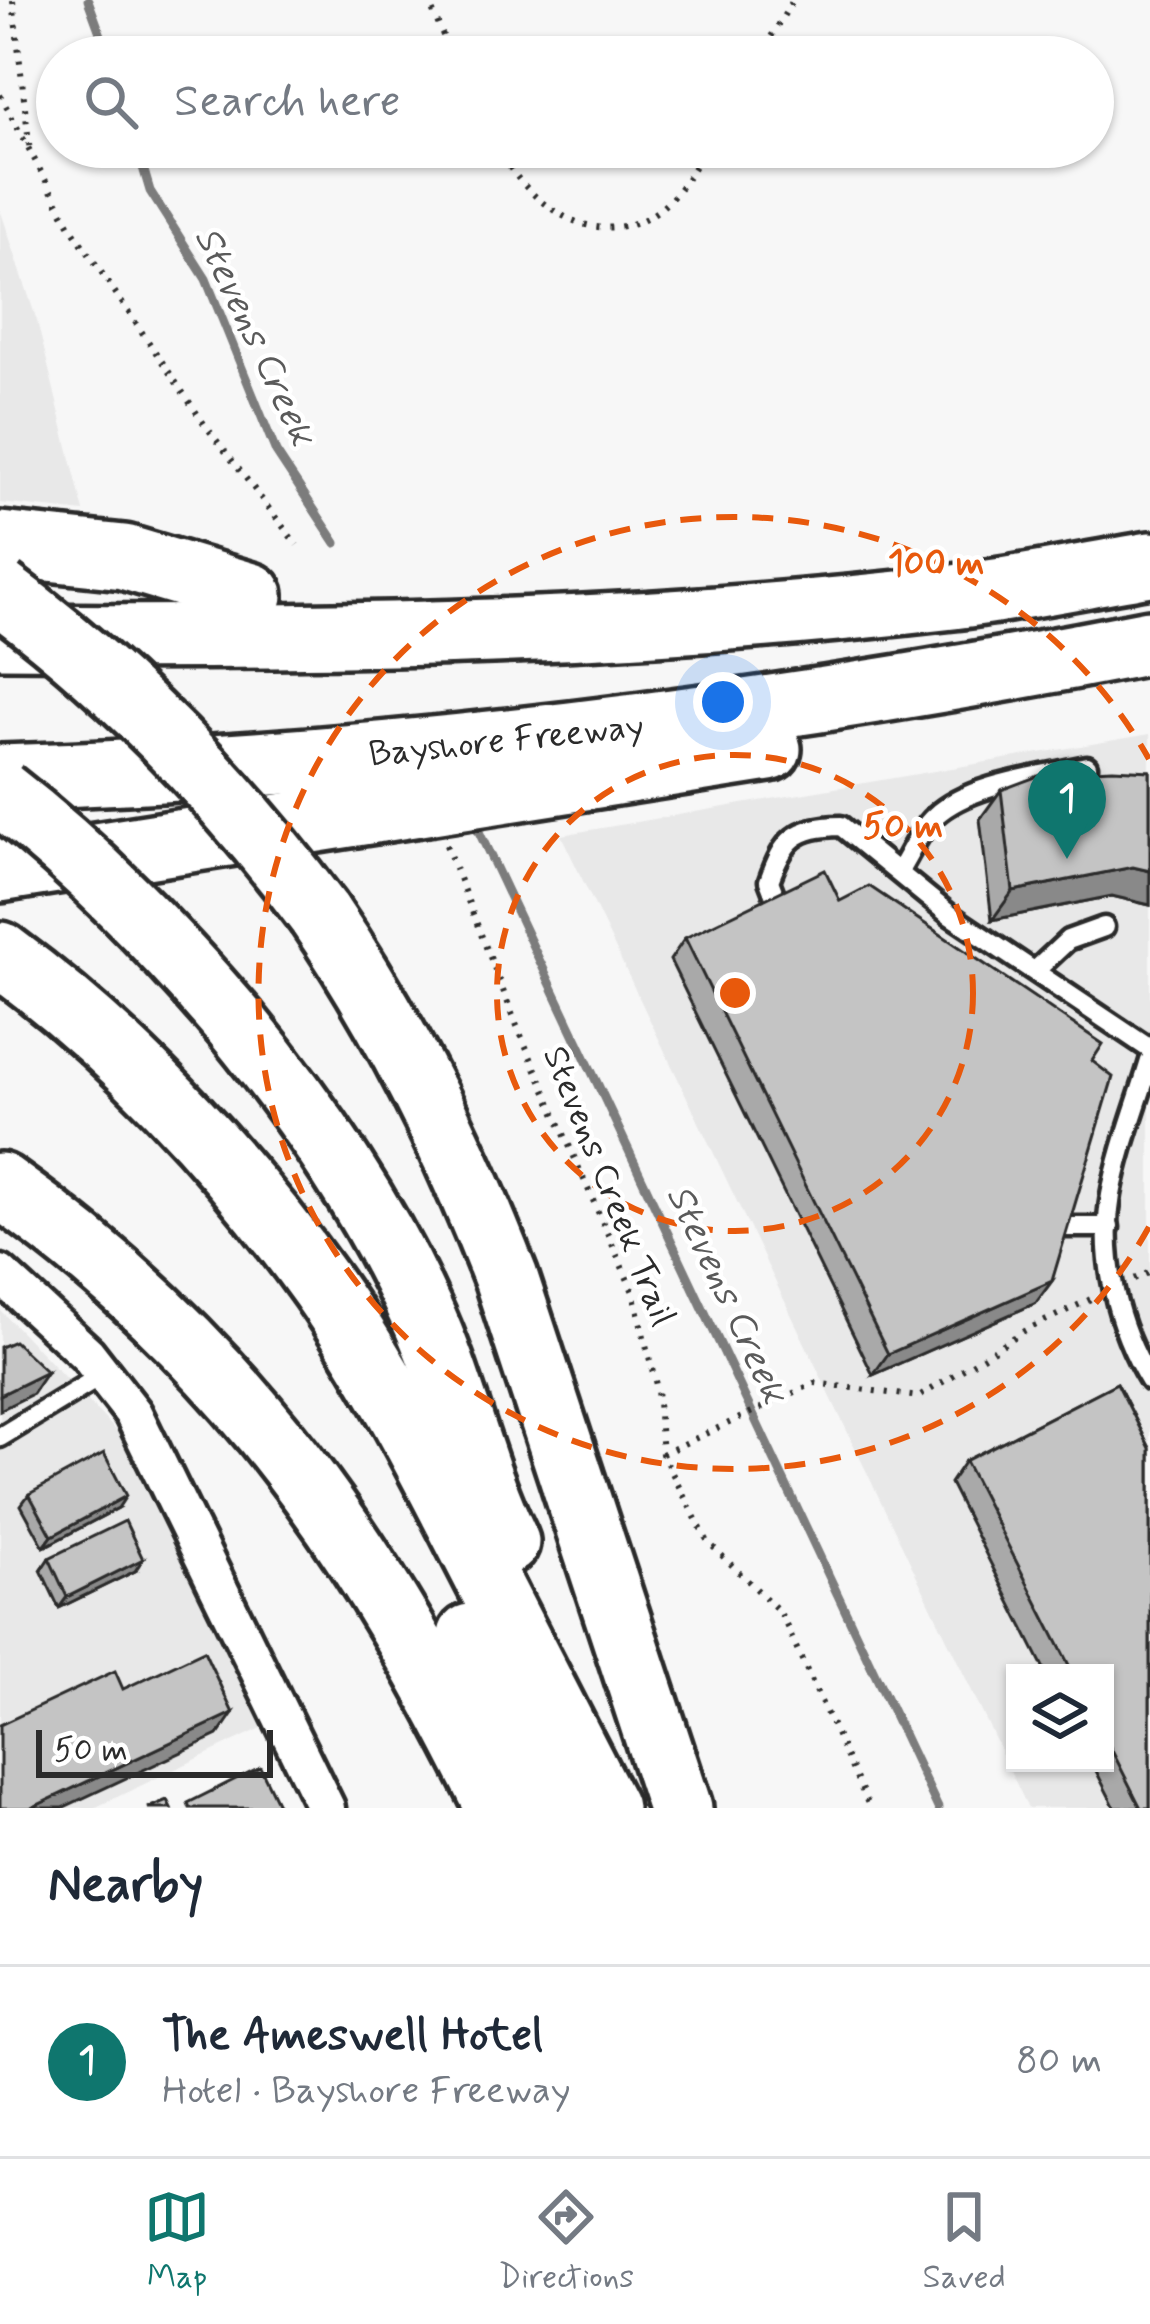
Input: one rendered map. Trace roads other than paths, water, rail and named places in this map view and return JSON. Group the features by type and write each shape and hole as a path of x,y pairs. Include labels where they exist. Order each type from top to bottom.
{"highway":[{"path":"0,594 615,588 1024,550 1150,529"},
{"path":"0,544 124,557 251,595"},
{"path":"0,636 243,639 689,622 956,597 1150,564"},
{"path":"0,594 104,675 239,813 319,914 403,1049 482,1214 506,1277 680,1808"},
{"name":"Bayshore Freeway","path":"0,777 304,760 512,739 747,710 1150,642"},
{"path":"0,870 815,741 1051,662"},
{"path":"0,794 121,898 236,1024 321,1135 422,1312 501,1529 637,1808"},
{"path":"0,954 66,1026 136,1114 214,1197 330,1355 395,1477 551,1808"},
{"path":"0,994 66,1026 201,1136 282,1234 334,1306 426,1461 605,1808"},
{"path":"0,1185 57,1225 153,1308 281,1447 323,1501 392,1607 499,1808"}],"street":[{"path":"0,1274 104,1374 133,1413 326,1808"}],"lane":[{"path":"899,871 934,816 958,802 992,788 1087,766"},
{"path":"779,907 769,881 782,847 811,827 841,826 950,915 1150,1049"},
{"path":"1036,970 1068,940 1104,928"},
{"path":"1150,1061 1111,1194 1109,1227 1113,1289 1150,1381"},
{"path":"1060,1226 1109,1227"},
{"path":"0,1437 104,1374"}],"waterway":[{"name":"Stevens Creek","path":"88,0 101,36"},
{"name":"Stevens Creek","path":"143,168 150,191 206,279 276,452 336,543"},
{"name":"Stevens Creek","path":"473,819 938,1808"}],"place":[{"name":"The Ameswell Hotel","path":"1067,859"}]}
